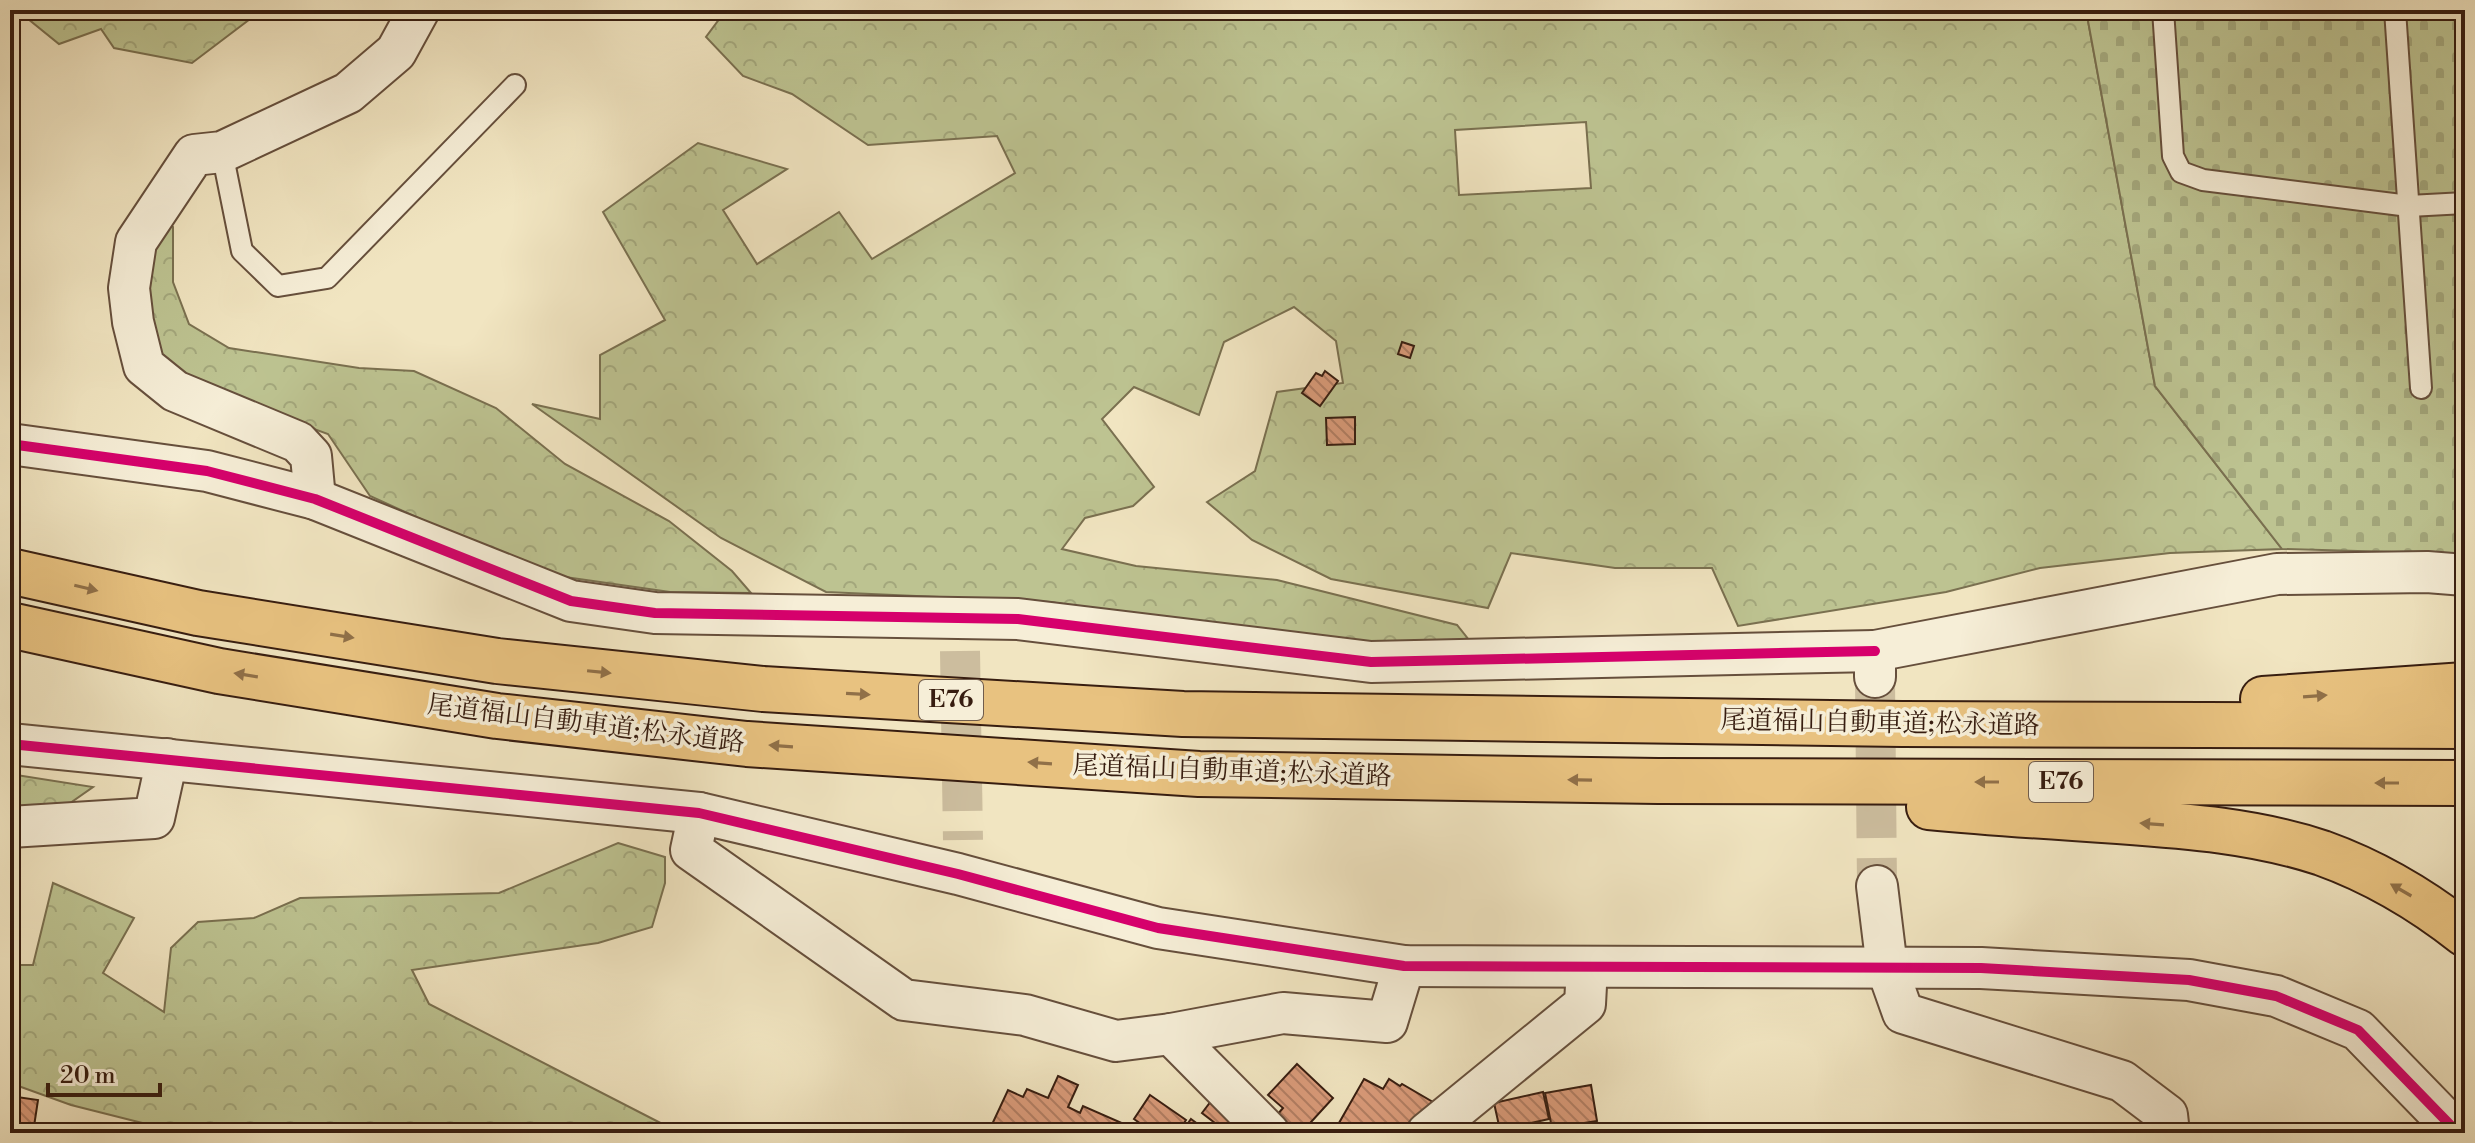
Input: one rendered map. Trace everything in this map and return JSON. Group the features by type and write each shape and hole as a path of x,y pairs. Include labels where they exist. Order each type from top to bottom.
{"highway":[{"name":"尾道福山自動車道;松永道路","path":"10,571 198,613 481,659 763,689 1183,714 1902,724 2465,726"},
{"name":"尾道福山自動車道;松永道路","path":"10,625 219,671 497,716 747,744 1199,774 1658,781 2465,783"},
{"path":"1902,724 2465,685"},
{"path":"1658,781 1979,812 2204,827 2261,837 2322,853 2379,877 2431,908 2465,934"}],"street":[{"path":"315,499 311,456 298,442 175,391 144,366 133,322 129,288 136,242 194,155 222,152 348,93 396,52 419,10"},
{"path":"10,444 207,471 315,499 571,601 655,613 960,634 1018,619 1371,662 1875,665 2277,574 2427,572 2465,575"},
{"path":"10,744 699,813 961,857 1158,928 1404,966 1981,968 2189,980 2276,996 2358,1030 2458,1133"},
{"path":"10,827 154,818 167,759"},
{"path":"699,813 691,850 904,1000 1025,1015 1116,1041 1283,1013 1387,1022 1404,966"},
{"path":"1877,886 1887,968 1903,1013 2122,1081 2167,1115 2169,1133"},
{"path":"1427,1133 1585,1004 1587,967"},
{"path":"1171,1034 1269,1133"}],"lane":[{"path":"2163,10 2173,156 2181,172 2203,180 2409,206 2465,203"},
{"path":"2395,10 2421,388"},
{"path":"222,152 242,251 278,286 327,278 515,85"}],"green space":[{"path":"17,10 262,10 192,63 114,48 101,29 59,44"},
{"path":"726,10 2086,10 2155,386 2282,549 2170,553 2040,568 1946,592 1738,626 1712,568 1615,568 1511,553 1488,608 1331,579 1252,540 1207,502 1255,471 1277,392 1343,383 1336,341 1294,307 1224,342 1199,415 1134,387 1102,419 1154,487 1133,506 1085,518 1062,549 1136,566 1277,580 1457,625 1473,645 1357,648 1050,602 826,592 721,538 532,404 600,419 600,355 665,320 603,212 698,143 787,169 723,210 757,264 839,212 872,259 1015,173 997,136 868,145 792,94 743,76 706,37","holes":["1586,122 1591,188 1459,195 1455,130"]},
{"path":"2086,10 2465,10 2465,554 2282,549 2155,386"},
{"path":"166,221 173,227 173,282 189,324 229,348 359,368 414,371 496,408 565,464 669,521 732,571 751,593 670,592 558,576 469,541 370,496 328,434 193,385 158,351 147,291 146,246"},
{"path":"10,774 93,787 63,808 10,809"},
{"path":"618,843 665,857 665,883 652,927 598,943 412,970 429,1004 680,1133 182,1133 71,1105 10,1083 10,965 33,965 53,883 134,918 103,973 164,1012 171,948 198,922 254,918 300,898 499,893"}],"building":[{"path":"1402,342 1414,346 1410,358 1398,354"},
{"path":"1325,371 1338,381 1320,406 1302,393 1316,373 1322,376"},
{"path":"1355,417 1355,444 1327,445 1326,418"},
{"path":"1297,1064 1333,1098 1301,1133 1296,1133 1277,1115 1283,1108 1268,1095"},
{"path":"1058,1076 1078,1085 1068,1107 1080,1113 1083,1106 1124,1124 1120,1133 988,1133 1008,1090 1023,1097 1027,1089 1048,1098"},
{"path":"1364,1079 1383,1089 1389,1079 1438,1105 1414,1133 1356,1133 1339,1123"},
{"path":"1591,1085 1597,1121 1552,1128 1545,1093"},
{"path":"1218,1092 1250,1116 1236,1133 1228,1133 1202,1113"},
{"path":"1543,1092 1549,1119 1500,1130 1494,1103"},
{"path":"1150,1095 1186,1120 1177,1133 1154,1133 1134,1119"},
{"path":"10,1096 38,1100 33,1133 10,1133"},
{"path":"1191,1119 1210,1133 1181,1133"}],"tunnel":[{"path":"960,651 963,840"},
{"path":"1875,678 1877,886"}],"cycle path":[{"path":"10,444 207,471 315,499 571,601 655,613 1018,619 1371,662 1875,651"},
{"path":"10,744 699,813 958,874 1158,928 1404,966 1981,968 2189,980 2276,996 2358,1030 2458,1133"}]}
